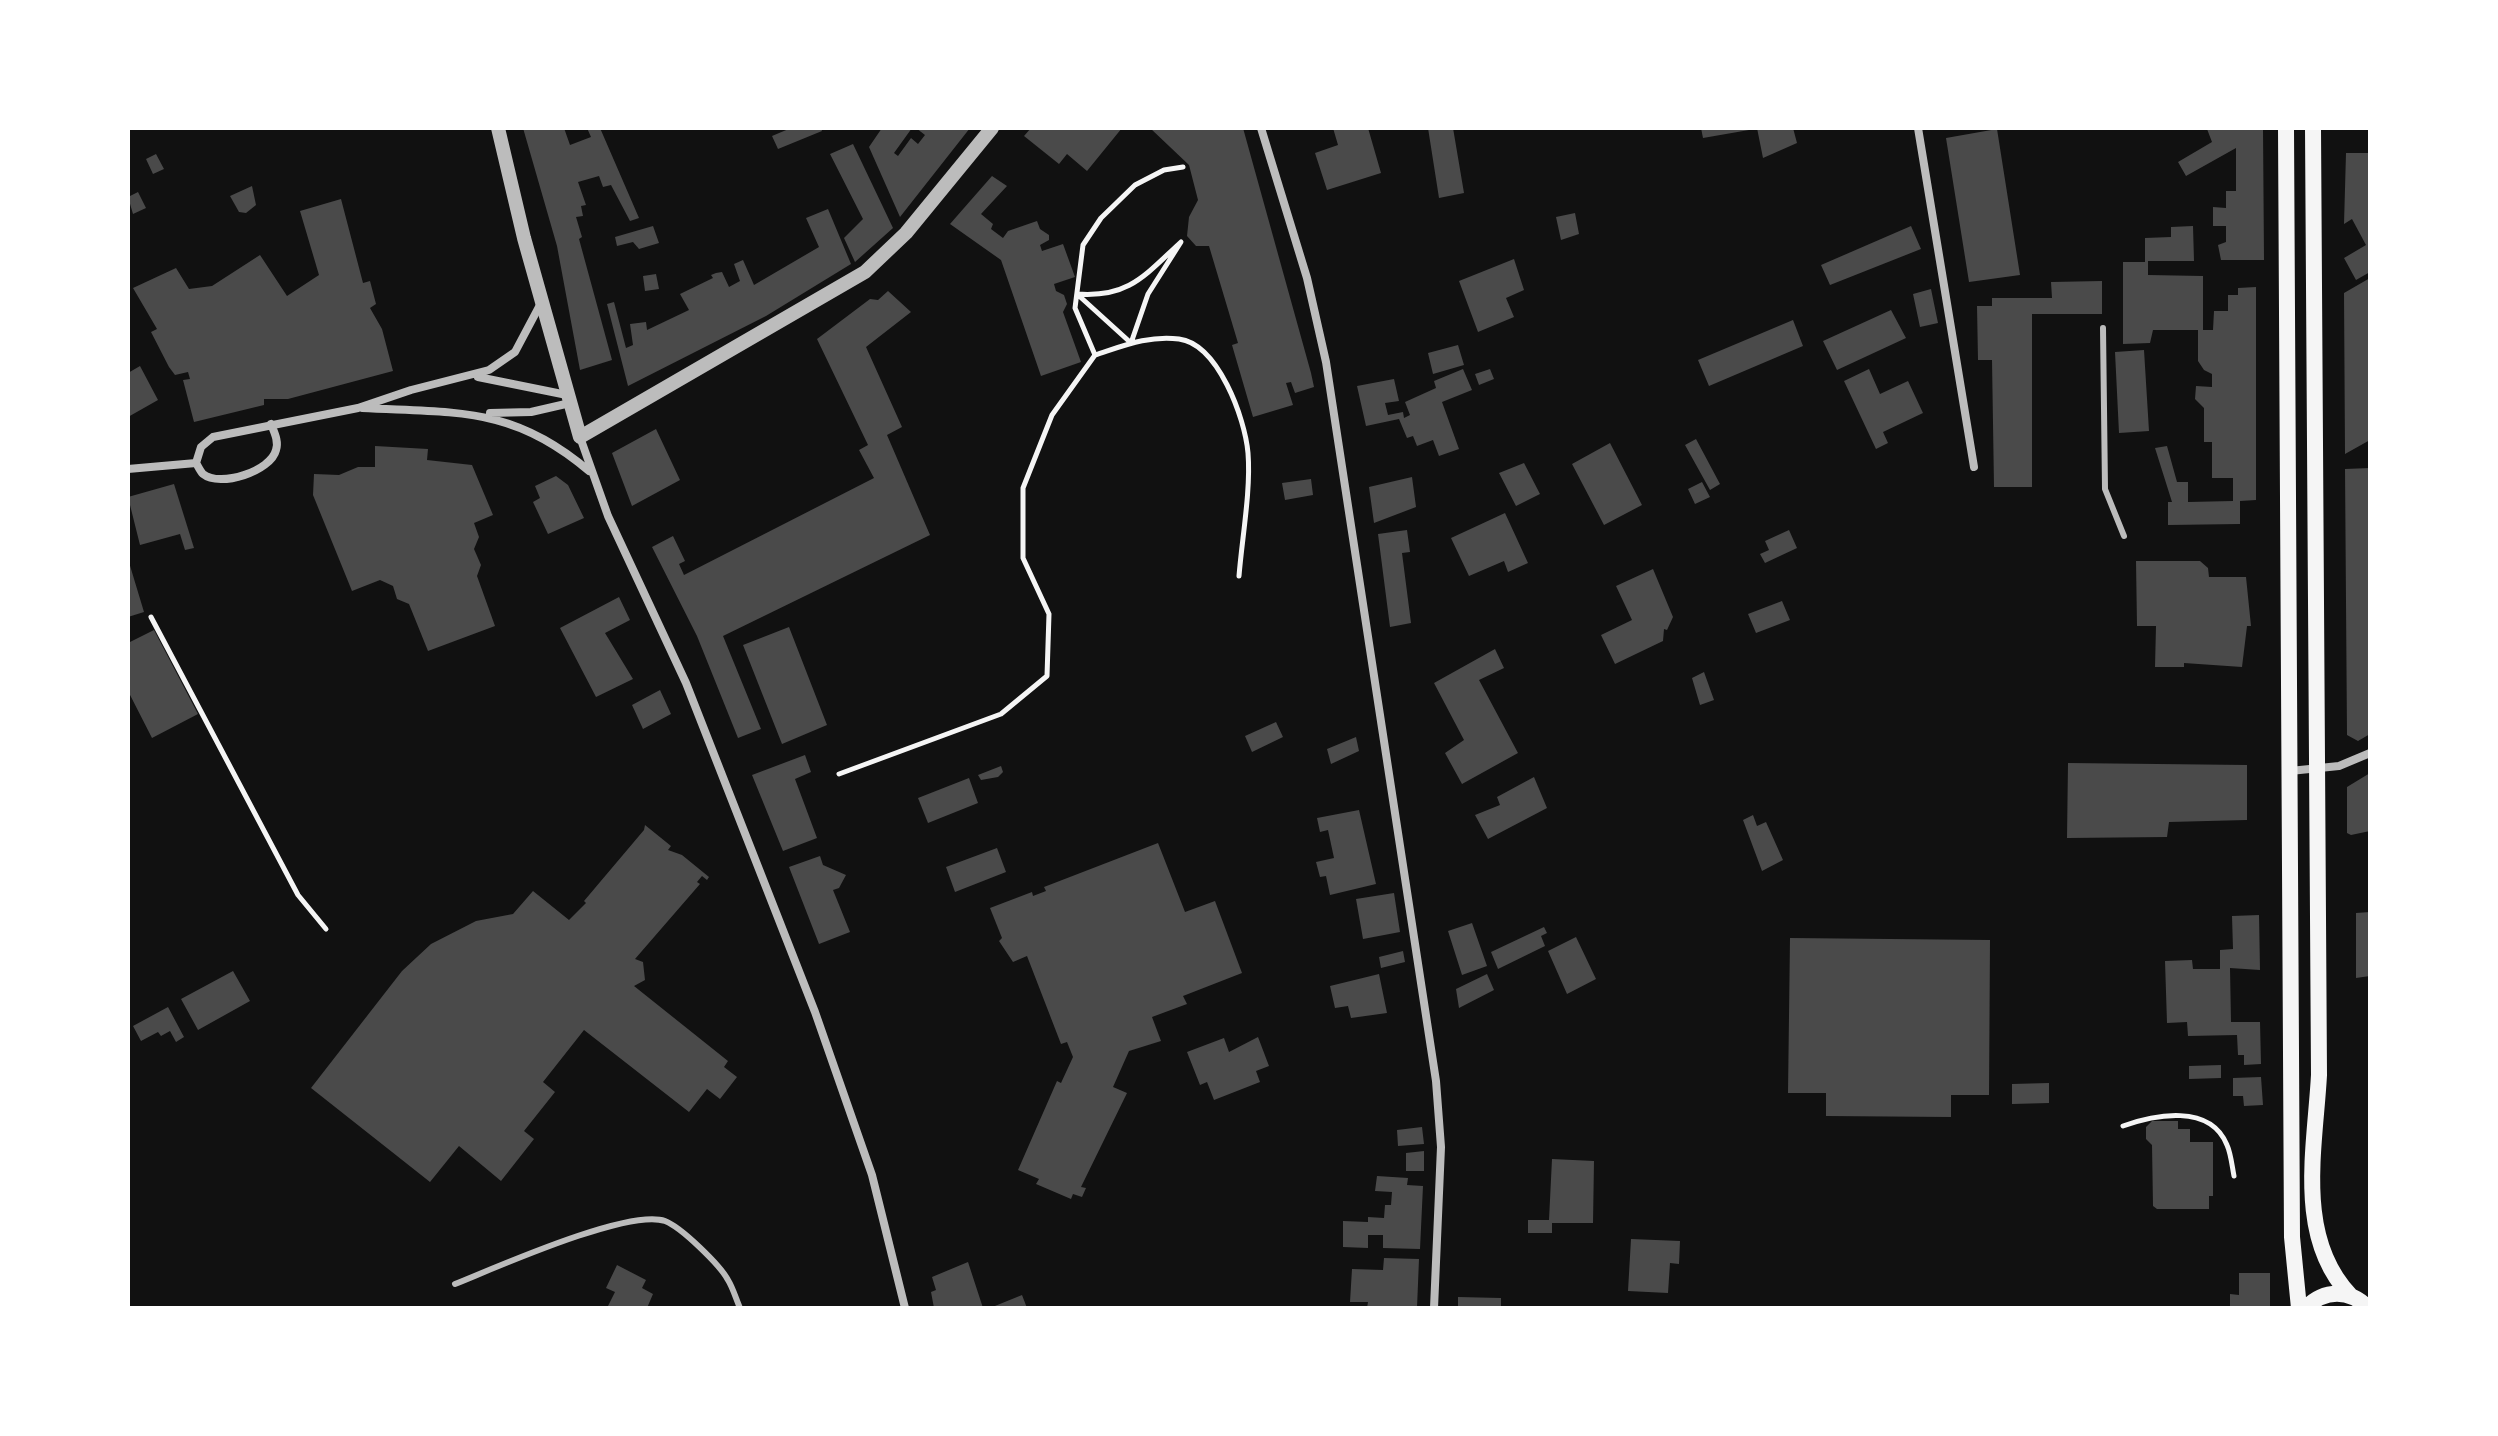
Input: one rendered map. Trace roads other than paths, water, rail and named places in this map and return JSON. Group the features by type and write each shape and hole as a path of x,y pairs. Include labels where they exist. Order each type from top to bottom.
{"main road":[{"path":"2286,128 2292,1237 2299,1308"},
{"path":"2313,128 2319,1075 2314,1222 2326,1264 2350,1295 2368,1308"},
{"path":"2306,1308 2324,1295 2350,1295"}],"street":[{"path":"498,128 541,302 590,471 686,683 810,998 872,1175 905,1308"},
{"path":"580,437 865,272 906,233 992,128"},
{"path":"1261,128 1307,278 1326,362 1436,1081 1441,1147 1434,1308"},
{"path":"1918,128 1974,467"},
{"path":"196,463 201,447 213,437 358,408 411,390 475,376 500,365 515,352 541,302"},
{"path":"475,376 526,384 568,399"},
{"path":"358,408 473,414 531,412 568,399"},
{"path":"473,414 533,431 559,445 590,471"},
{"path":"196,463 204,475 218,479 254,471 272,460 276,451 271,424"},
{"path":"128,469 196,463"},
{"path":"2289,771 2350,763 2370,753"}],"lane":[{"path":"2103,328 2105,489 2124,536"},
{"path":"455,1284 551,1246 634,1220 665,1221 696,1245 728,1278 740,1308"}]}
